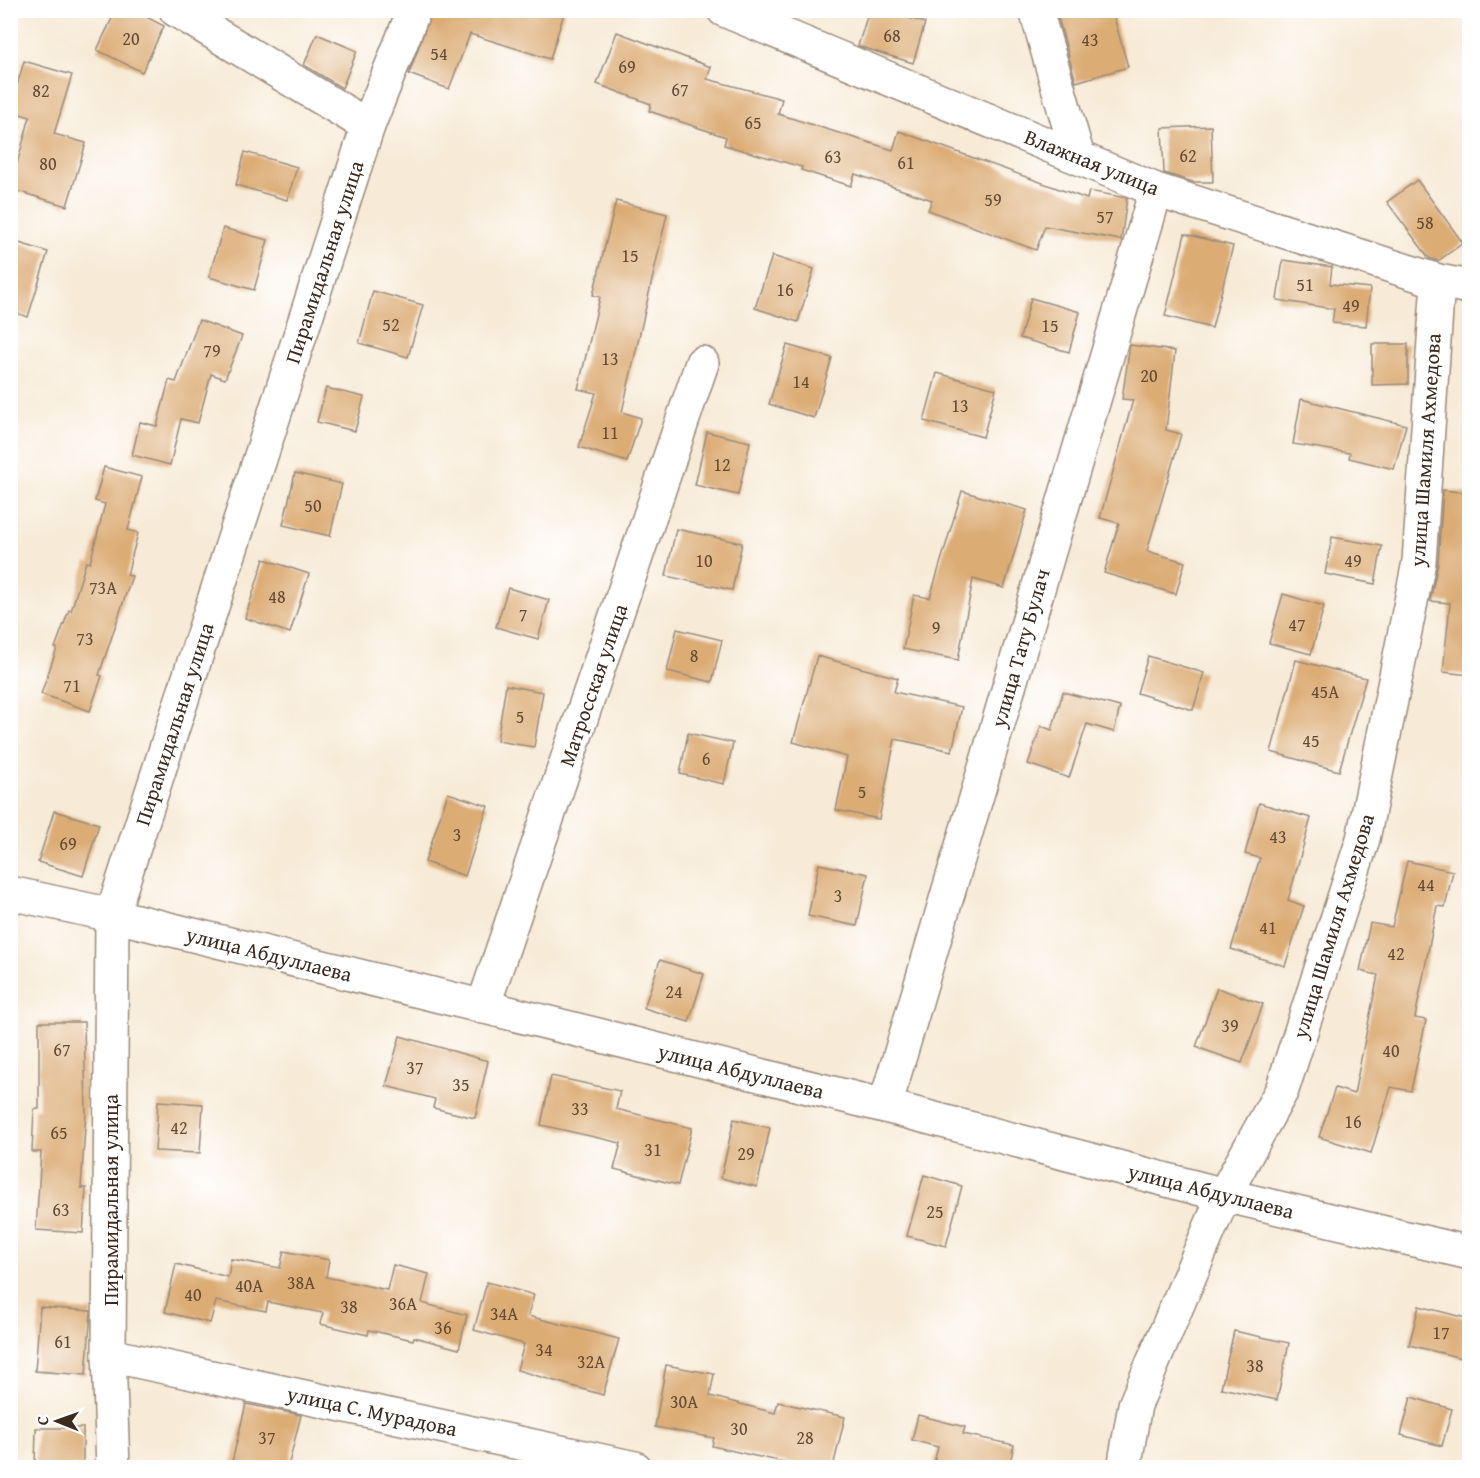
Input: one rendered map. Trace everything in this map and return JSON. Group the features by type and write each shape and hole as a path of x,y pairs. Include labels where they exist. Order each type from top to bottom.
{"street":[{"path":"176,10 368,126"},
{"name":"Пирамидальная улица","path":"113,1467 109,1355 112,915 368,126 414,10"},
{"name":"Влажная улица","path":"724,10 1156,190 1438,281 1470,287"},
{"path":"1035,10 1078,157"},
{"name":"улица Тату Булач","path":"885,1106 1156,190"},
{"name":"улица Шамиля Ахмедова","path":"1124,1467 1135,1405 1224,1195 1282,1090 1363,839 1419,561 1438,281"},
{"name":"Матросская улица","path":"483,1007 702,363"},
{"name":"улица Абдуллаева","path":"10,893 112,915 885,1106 1224,1195 1470,1253"},
{"name":"улица С. Мурадова","path":"109,1355 634,1467"}],"building":[{"path":"116,10 133,10 164,26 142,72 97,50"},
{"path":"432,10 565,10 550,59 470,34 449,89 409,74"},
{"path":"869,10 883,10 925,23 913,63 858,46"},
{"path":"1056,10 1112,10 1128,67 1076,82"},
{"path":"617,32 711,67 707,79 782,99 778,114 893,150 899,131 1087,199 1089,191 1127,198 1121,240 1045,226 1036,250 928,210 932,200 855,174 851,186 801,170 802,167 724,145 726,137 649,111 651,104 597,84"},
{"path":"317,34 357,51 342,88 304,65"},
{"path":"24,61 72,75 54,134 86,143 67,206 10,189 30,117 10,111"},
{"path":"1211,126 1213,182 1193,182 1164,173 1162,128"},
{"path":"245,152 297,167 287,200 236,185"},
{"path":"1417,180 1463,243 1438,261 1429,258 1387,202"},
{"path":"616,201 667,214 622,412 641,418 627,462 579,447 596,393 578,389 600,297 593,295"},
{"path":"223,228 268,240 254,290 209,277"},
{"path":"1185,234 1233,246 1212,328 1165,316"},
{"path":"10,240 48,252 28,317 10,311"},
{"path":"772,256 814,269 798,322 755,308"},
{"path":"1283,260 1332,267 1330,284 1370,288 1366,326 1332,323 1334,309 1277,300"},
{"path":"373,291 423,305 408,357 359,343"},
{"path":"1031,298 1080,312 1069,352 1020,338"},
{"path":"199,320 242,336 225,379 211,374 198,423 181,419 170,465 132,455 140,422 157,426 169,380 176,382"},
{"path":"1372,344 1408,344 1408,384 1372,385"},
{"path":"787,345 832,358 814,418 769,404"},
{"path":"1130,345 1175,351 1166,430 1181,434 1147,551 1185,562 1176,594 1104,573 1119,523 1100,518 1133,400 1122,399"},
{"path":"937,373 996,389 983,437 924,421"},
{"path":"326,388 364,397 355,431 317,422"},
{"path":"1301,399 1406,425 1394,469 1349,458 1350,453 1293,444"},
{"path":"707,432 750,442 738,495 695,485"},
{"path":"104,467 142,477 128,530 138,533 127,575 132,576 99,675 102,676 90,711 41,694 86,562 90,563 105,504 95,501"},
{"path":"295,473 342,484 330,536 283,525"},
{"path":"1443,490 1470,493 1470,675 1443,672 1450,603 1430,601 1438,563"},
{"path":"962,491 1027,510 1004,588 973,579 958,660 903,649 914,595 930,598"},
{"path":"676,529 742,543 732,590 666,576"},
{"path":"1332,537 1382,546 1375,584 1325,574"},
{"path":"264,559 309,574 290,633 245,618"},
{"path":"508,588 549,600 538,639 496,627"},
{"path":"1283,594 1324,606 1311,654 1269,643"},
{"path":"677,629 722,640 712,682 667,671"},
{"path":"817,656 898,678 894,692 962,707 952,751 895,739 879,819 836,810 847,757 793,742"},
{"path":"1148,656 1204,673 1193,710 1137,693"},
{"path":"1296,660 1366,678 1339,771 1271,752"},
{"path":"506,685 543,692 534,747 497,741"},
{"path":"1063,692 1120,707 1114,732 1087,724 1069,778 1028,764 1041,726 1052,730"},
{"path":"688,733 733,743 724,784 680,774"},
{"path":"448,793 488,806 465,876 425,862"},
{"path":"1259,803 1311,818 1288,900 1304,906 1285,966 1231,949 1260,858 1245,854"},
{"path":"54,811 99,824 83,876 38,862"},
{"path":"1407,861 1453,871 1445,907 1437,906 1415,1018 1426,1020 1411,1091 1391,1087 1371,1153 1319,1137 1335,1088 1354,1094 1378,975 1360,971 1370,923 1392,927"},
{"path":"819,864 868,874 857,926 808,916"},
{"path":"660,960 704,974 689,1022 644,1008"},
{"path":"1217,988 1263,1004 1242,1063 1196,1047"},
{"path":"39,1022 84,1022 86,1112 81,1188 86,1188 83,1233 36,1230 41,1152 32,1152 34,1109 39,1109"},
{"path":"400,1036 488,1061 475,1118 433,1108 435,1099 386,1086"},
{"path":"551,1076 620,1091 616,1109 692,1128 678,1185 614,1169 621,1143 541,1125"},
{"path":"158,1101 203,1104 200,1153 155,1151"},
{"path":"734,1119 770,1128 757,1187 721,1178"},
{"path":"924,1175 962,1186 946,1246 907,1236"},
{"path":"284,1251 329,1260 326,1277 387,1290 393,1265 429,1274 422,1303 467,1315 459,1349 414,1337 413,1340 369,1330 368,1335 320,1324 323,1313 268,1302 266,1311 216,1301 210,1323 165,1312 176,1264 228,1277 231,1259 280,1268"},
{"path":"487,1282 534,1295 528,1316 619,1339 603,1395 517,1370 524,1344 474,1330"},
{"path":"1419,1306 1470,1319 1470,1360 1409,1345"},
{"path":"40,1307 91,1311 86,1375 35,1371"},
{"path":"1234,1331 1289,1343 1277,1400 1221,1388"},
{"path":"666,1365 714,1374 710,1396 775,1413 778,1402 845,1417 833,1467 809,1467 755,1456 712,1446 714,1438 655,1427"},
{"path":"1411,1397 1452,1409 1442,1446 1401,1435"},
{"path":"246,1404 301,1415 288,1467 256,1467 232,1462"},
{"path":"918,1415 965,1427 963,1434 1014,1445 1009,1467 933,1467 938,1447 912,1440"},
{"path":"36,1428 83,1428 83,1467 35,1467"}]}
